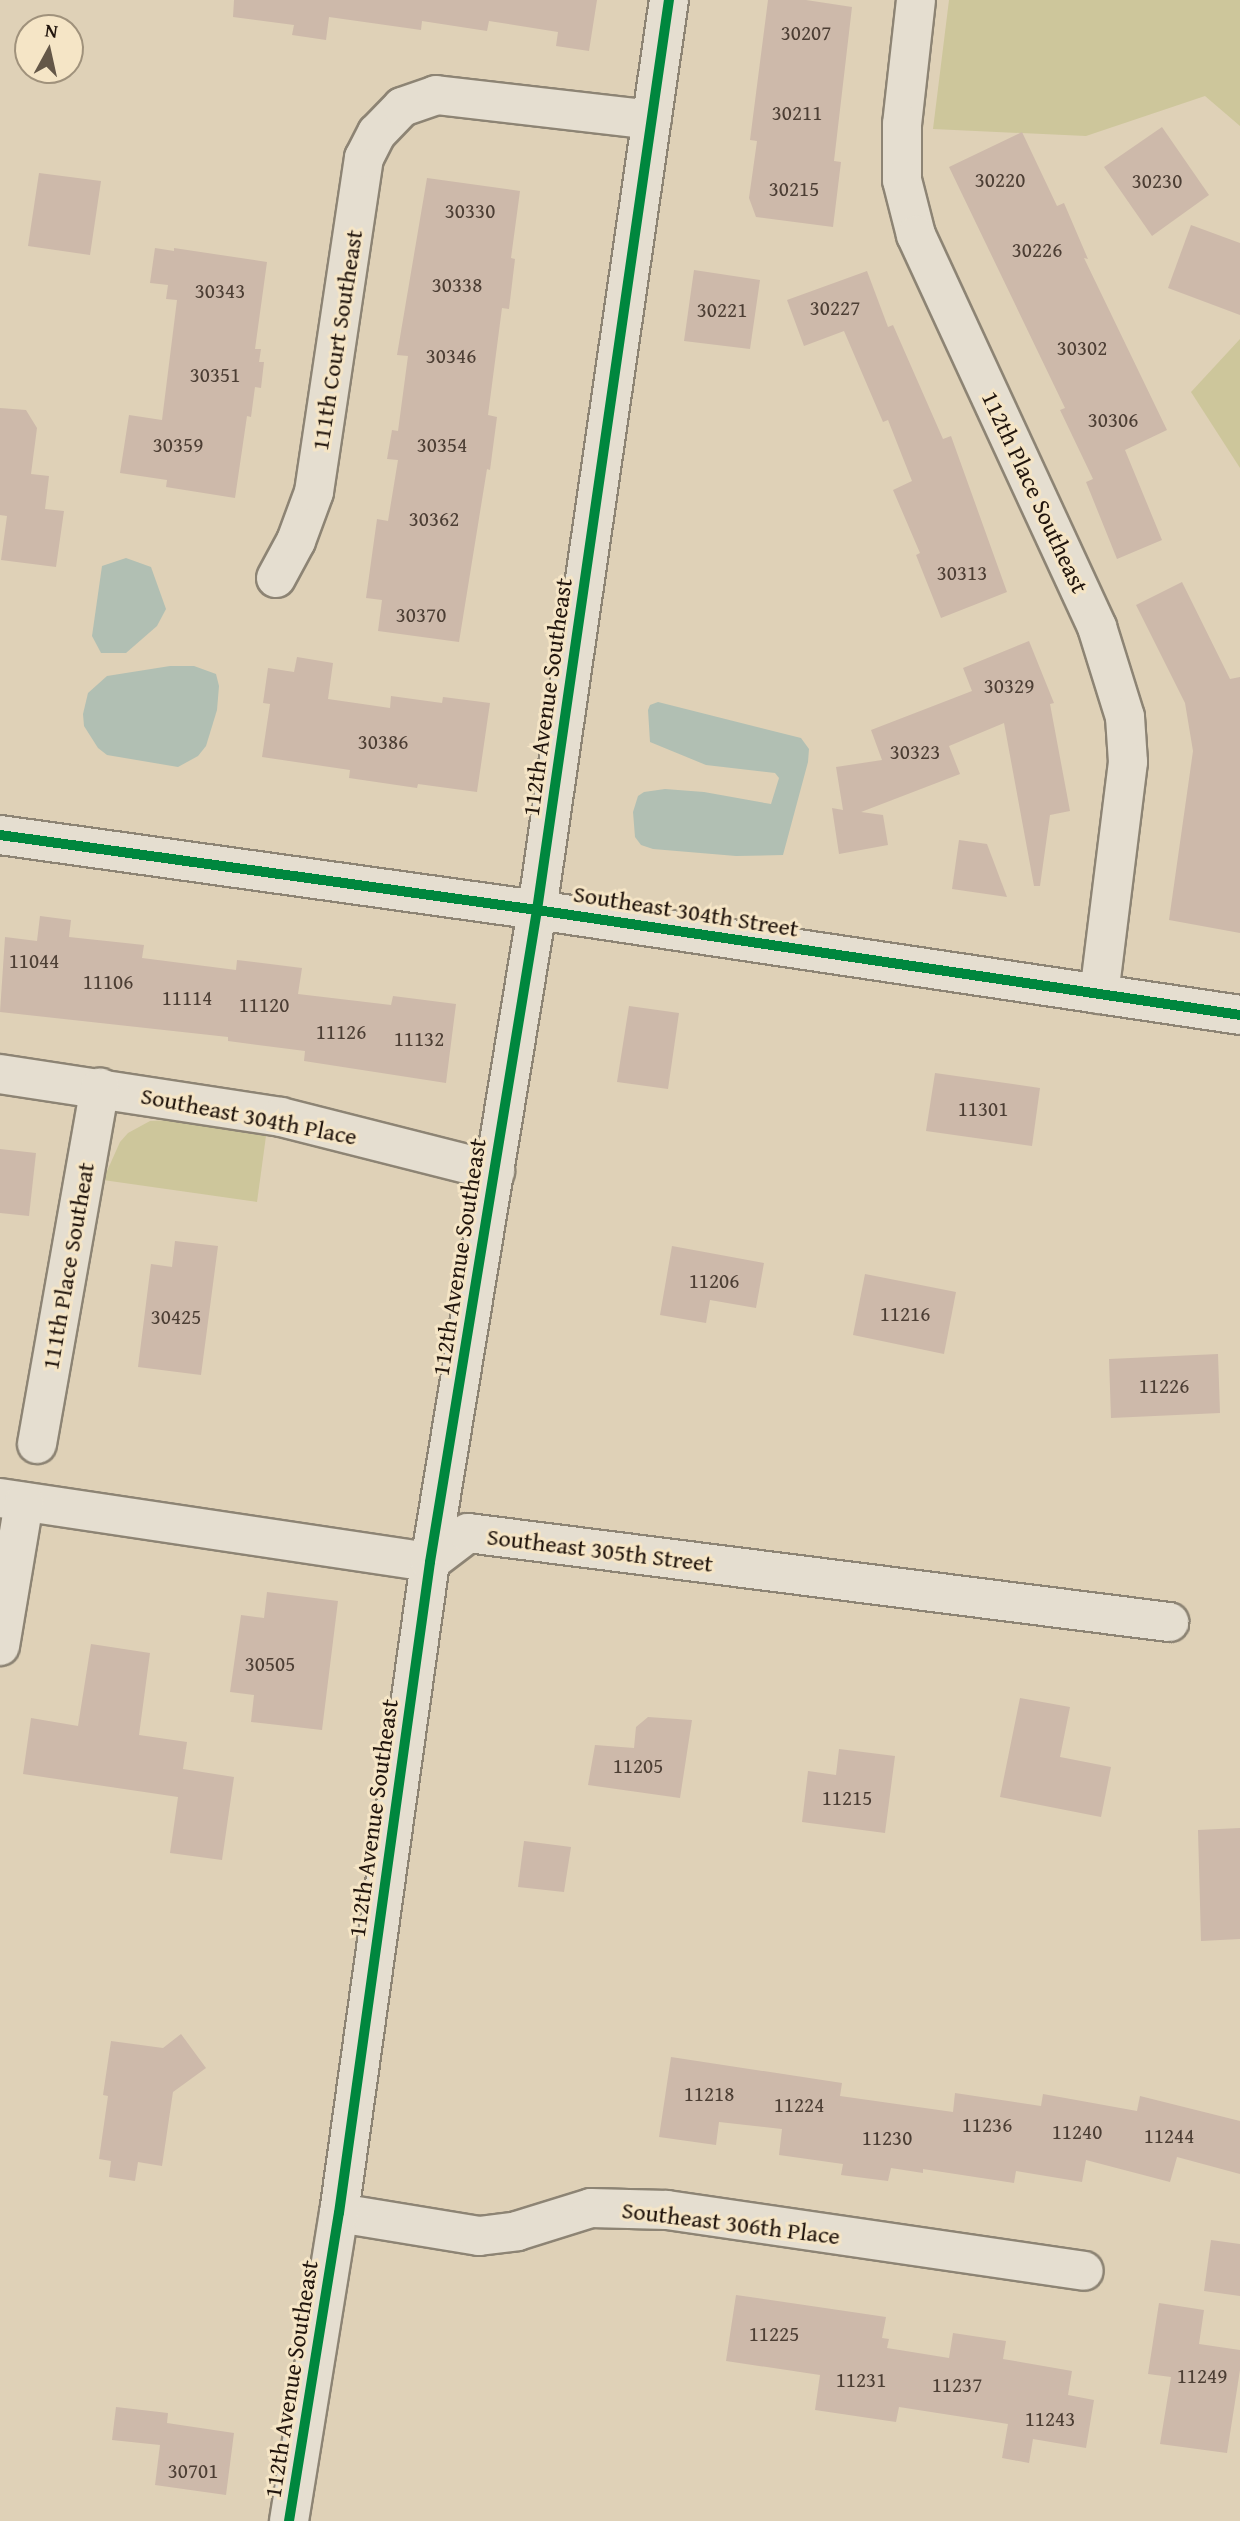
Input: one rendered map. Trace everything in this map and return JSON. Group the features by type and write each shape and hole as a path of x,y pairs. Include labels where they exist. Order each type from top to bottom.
{"street":[{"name":"112th Avenue Southeast","path":"289,2521 339,2213 430,1562 537,910 669,0"},
{"name":"112th Place Southeast","path":"916,0 902,124 902,180 916,235 1097,627 1125,717 1128,762 1099,994"},
{"name":"111th Court Southeast","path":"276,578 296,541 314,492 364,158 377,133 402,107 436,94 652,120"},
{"name":"Southeast 304th Street","path":"0,835 537,910 1240,1015"},
{"name":"Southeast 304th Place","path":"0,1074 281,1117 495,1171"},
{"name":"111th Place Southeat","path":"37,1444 100,1088"},
{"path":"0,1646 12,1500 430,1562"},
{"name":"Southeast 305th Street","path":"430,1562 468,1533 1169,1622"},
{"name":"Southeast 306th Place","path":"339,2213 479,2236 517,2231 591,2208 667,2210 1084,2271"}],"shaded area":[{"path":"949,0 1240,0 1240,126 1205,96 1086,136 933,129"},
{"path":"1240,339 1240,468 1191,392"},
{"path":"126,558 151,567 166,609 157,626 126,653 101,653 92,636 102,566"},
{"path":"170,666 194,666 216,674 219,686 217,710 206,746 198,756 178,767 107,755 98,748 84,726 83,714 88,693 107,676"},
{"path":"658,702 801,738 809,749 808,762 783,855 736,856 653,849 641,845 635,837 633,812 638,796 644,792 665,789 704,792 771,804 779,778 775,773 706,765 650,742 648,710 650,705"},
{"path":"175,1120 266,1136 257,1202 103,1180 120,1142 128,1133 150,1121"}],"building":[{"path":"234,0 597,0 589,51 556,46 558,32 489,21 487,31 422,21 421,30 329,17 326,40 292,35 294,25 233,17"},
{"path":"768,0 806,0 852,7 834,161 841,162 833,227 756,217 749,198 757,141 750,140"},
{"path":"1162,127 1209,195 1152,236 1104,167"},
{"path":"1022,132 1057,206 1064,203 1088,259 1084,258 1167,430 1125,450 1162,540 1117,559 1086,482 1093,479 1060,410 1065,408 949,167"},
{"path":"39,173 101,181 90,255 28,246"},
{"path":"427,178 520,191 511,258 515,259 509,309 502,308 488,415 497,417 490,470 487,469 459,642 378,631 382,600 366,598 377,519 388,521 398,460 387,459 392,430 398,431 408,356 397,355"},
{"path":"1191,225 1240,243 1240,315 1168,288"},
{"path":"155,248 174,251 174,248 267,262 255,349 261,349 259,362 264,362 261,388 255,387 251,417 247,416 235,498 166,487 167,480 120,473 129,415 162,420 177,300 166,299 168,285 150,283"},
{"path":"694,270 760,280 750,349 684,341"},
{"path":"867,271 888,327 893,325 943,439 951,436 1007,592 941,618 916,555 920,553 893,490 912,481 888,420 883,422 844,331 804,346 787,300"},
{"path":"0,408 26,410 37,428 31,474 49,476 45,509 64,511 56,567 1,560 7,516 0,515"},
{"path":"1182,582 1230,679 1240,677 1240,933 1169,920 1193,751 1185,703 1136,605"},
{"path":"1029,641 1054,703 1050,704 1070,811 1050,815 1040,886 1034,886 1004,723 949,746 960,774 861,812 883,815 888,845 839,854 832,808 843,810 836,767 882,760 871,730 972,691 963,668"},
{"path":"297,657 333,663 328,699 390,708 391,696 442,703 443,697 490,703 477,792 418,784 417,788 349,778 350,770 262,757 270,704 263,703 268,668 294,672"},
{"path":"959,840 987,844 1007,897 952,889"},
{"path":"40,916 71,920 69,937 144,945 142,958 236,970 237,960 302,968 298,994 391,1005 393,996 456,1004 446,1083 304,1061 305,1051 228,1041 228,1037 0,1012 5,937 37,941"},
{"path":"629,1006 679,1013 668,1089 617,1082"},
{"path":"935,1073 1040,1088 1032,1146 926,1131"},
{"path":"0,1149 36,1153 29,1216 0,1213"},
{"path":"175,1241 218,1246 201,1375 138,1367 151,1264 172,1267"},
{"path":"672,1246 764,1263 756,1308 710,1300 706,1323 660,1315"},
{"path":"865,1274 956,1292 944,1354 853,1335"},
{"path":"1218,1354 1220,1413 1111,1418 1109,1359"},
{"path":"267,1592 338,1601 322,1730 251,1722 254,1695 230,1692 241,1615 264,1618"},
{"path":"91,1644 150,1653 139,1735 187,1742 183,1769 234,1777 222,1860 170,1853 178,1797 23,1774 31,1718 78,1726"},
{"path":"1020,1698 1070,1707 1060,1757 1111,1767 1101,1817 1000,1797"},
{"path":"648,1717 692,1720 680,1798 588,1785 595,1745 634,1748 636,1727"},
{"path":"839,1749 895,1756 885,1833 802,1822 808,1771 836,1775"},
{"path":"1240,1828 1240,1939 1201,1941 1198,1830"},
{"path":"524,1841 571,1847 564,1892 518,1887"},
{"path":"181,2034 206,2068 173,2092 162,2166 138,2162 135,2181 109,2177 111,2161 99,2159 108,2096 103,2095 111,2041 163,2048"},
{"path":"671,2057 842,2083 840,2096 953,2112 955,2093 1041,2106 1043,2094 1137,2111 1140,2096 1240,2121 1240,2174 1177,2157 1170,2182 1086,2160 1082,2182 1016,2171 1014,2183 923,2169 923,2173 891,2168 888,2181 841,2175 843,2164 779,2155 782,2129 719,2122 716,2145 659,2137"},
{"path":"1211,2240 1240,2244 1240,2296 1204,2291"},
{"path":"736,2295 886,2317 882,2338 889,2339 887,2348 949,2358 953,2333 1006,2341 1003,2359 1072,2371 1068,2395 1094,2400 1086,2448 1033,2439 1029,2463 1002,2458 1008,2424 899,2407 896,2422 815,2410 820,2375 726,2361"},
{"path":"1159,2303 1204,2310 1199,2344 1240,2350 1240,2370 1227,2453 1160,2444 1171,2377 1148,2374"},
{"path":"116,2407 168,2413 167,2423 234,2433 226,2495 155,2485 160,2445 112,2440"}],"cycle path":[{"path":"289,2521 339,2213 430,1562 537,910 669,0"},
{"path":"0,835 537,910 1240,1015"}]}
